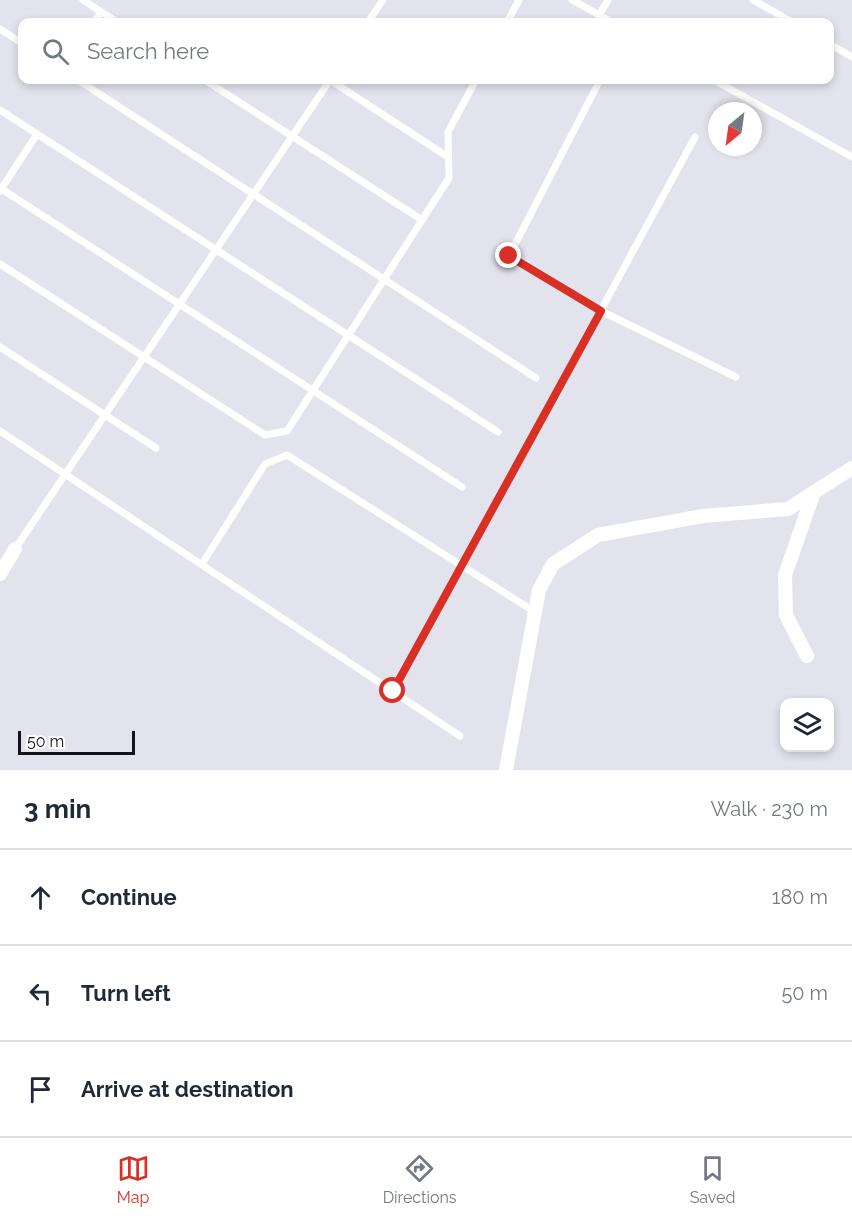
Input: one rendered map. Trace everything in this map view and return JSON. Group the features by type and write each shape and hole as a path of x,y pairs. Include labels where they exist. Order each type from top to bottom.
{"street":[{"path":"506,770 539,590 553,564 598,535 703,516 788,509 852,468"},
{"path":"807,656 786,615 785,575 814,492"},
{"path":"0,574 15,549"}],"lane":[{"path":"83,0 111,18"},
{"path":"371,18 383,0"},
{"path":"509,18 519,0"},
{"path":"572,0 605,18"},
{"path":"599,15 608,0"},
{"path":"753,0 785,18"},
{"path":"97,18 101,12"},
{"path":"0,29 18,40"},
{"path":"834,46 852,57"},
{"path":"84,84 536,378"},
{"path":"211,84 422,220"},
{"path":"15,549 327,84"},
{"path":"336,84 448,157"},
{"path":"0,264 265,435 287,431 449,177 448,132 474,84"},
{"path":"598,84 509,256 601,311 736,376"},
{"path":"721,84 852,157"},
{"path":"0,110 498,432"},
{"path":"37,134 0,189 462,488"},
{"path":"393,691 695,137"},
{"path":"0,347 156,448"},
{"path":"0,431 460,736"},
{"path":"202,564 265,464 286,455 535,612"}],"route":[{"path":"393,691 601,311 509,256"}]}
